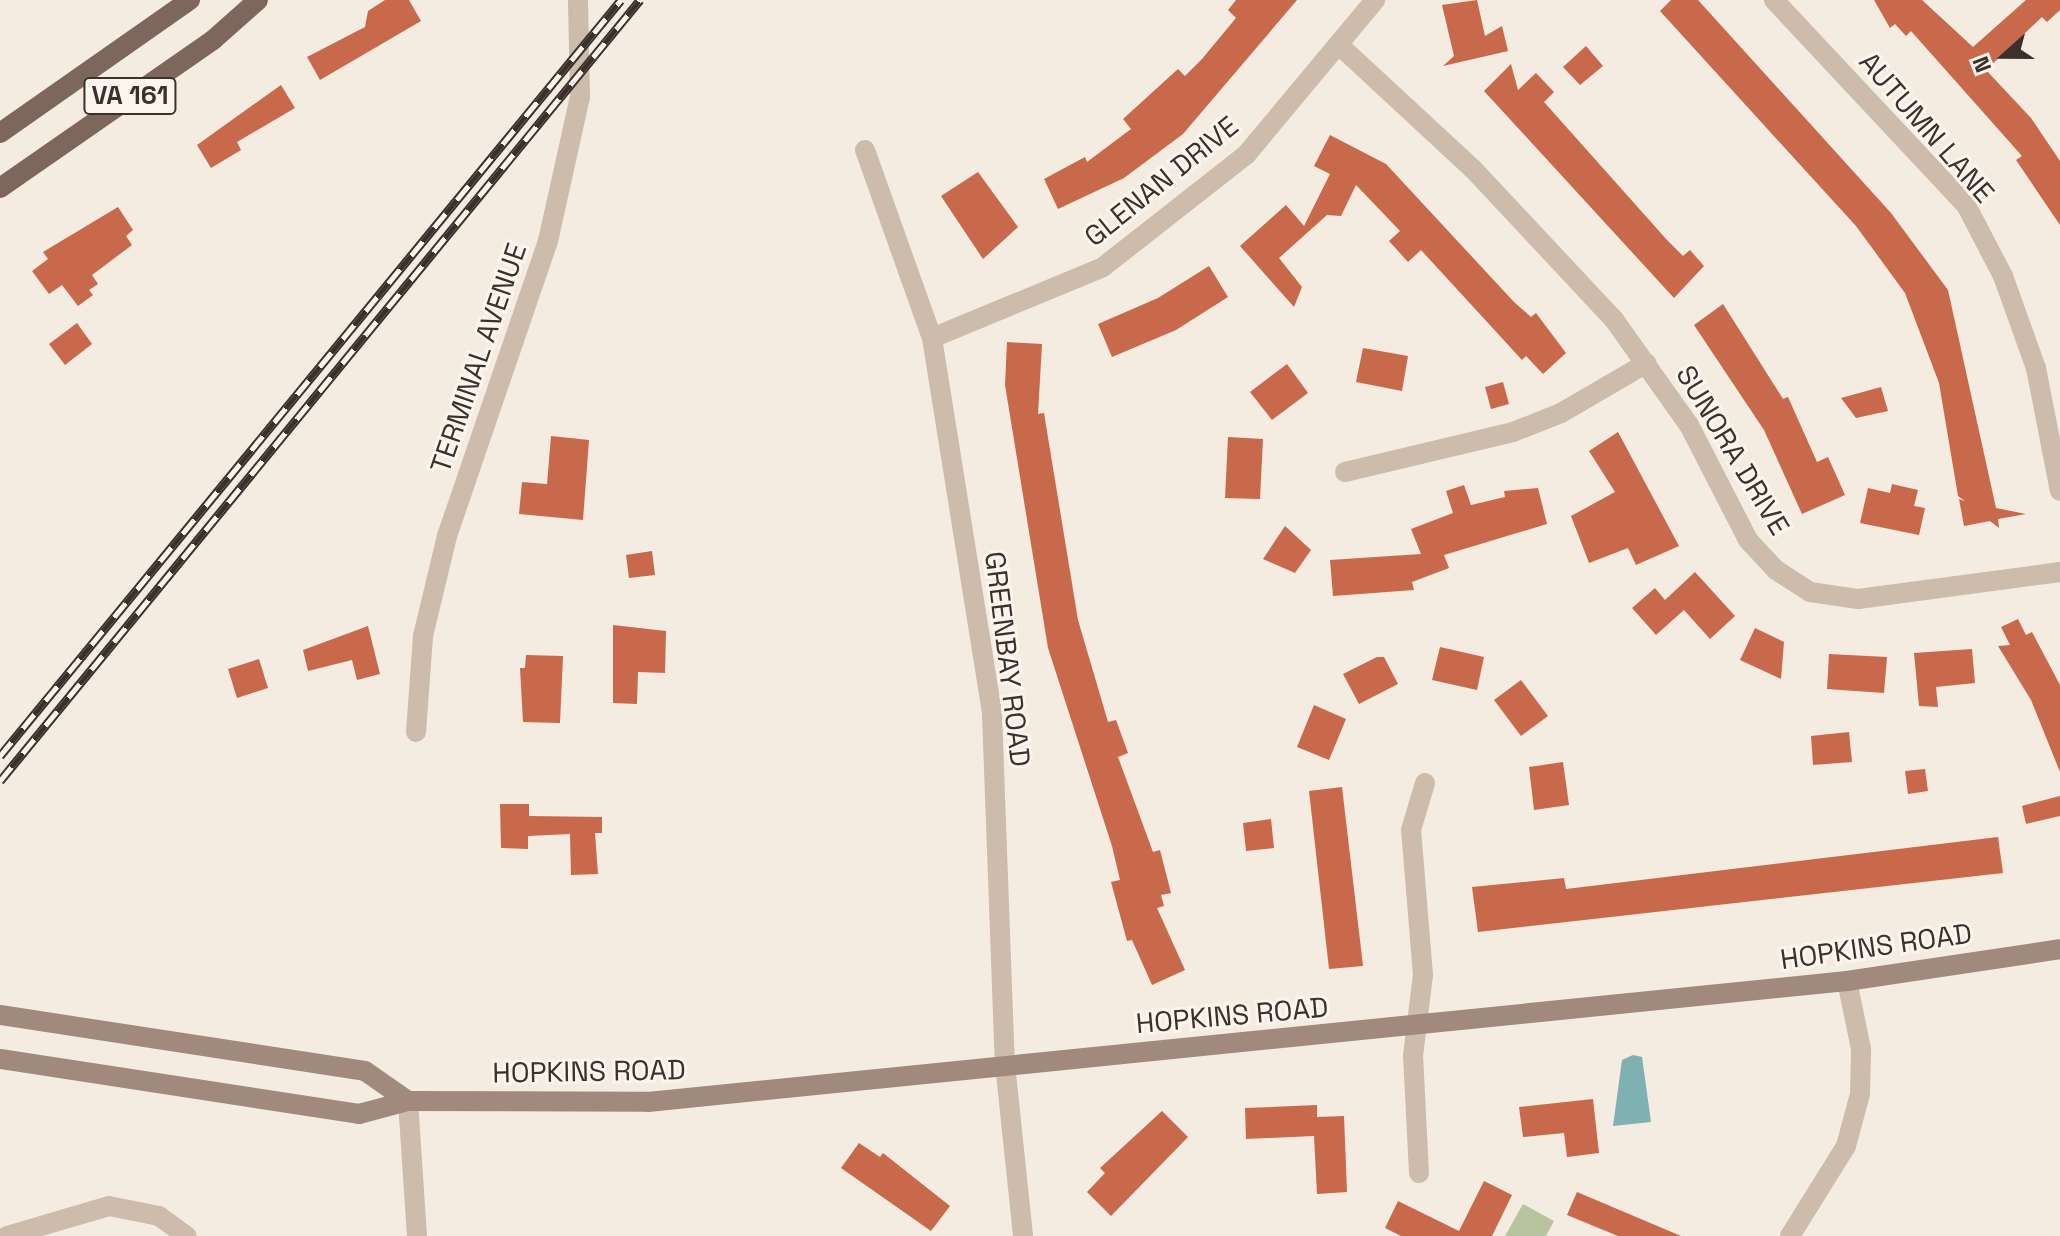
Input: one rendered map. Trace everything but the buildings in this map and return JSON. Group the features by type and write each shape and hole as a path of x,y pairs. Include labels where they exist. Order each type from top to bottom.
{"main road":[{"name":"VA 161","path":"0,133 190,0"},
{"name":"VA 161","path":"0,188 213,40 258,0"},
{"name":"HOPKINS ROAD","path":"0,1059 359,1114 408,1101 648,1102 1847,981 2060,949"},
{"path":"0,1015 365,1071 408,1101"}],"street":[{"name":"TERMINAL AVENUE","path":"416,732 423,636 447,536 555,212 580,97 578,0"},
{"name":"GLENAN DRIVE","path":"932,338 1103,267 1246,155 1375,0"},
{"name":"AUTUMN LANE","path":"1774,0 1966,205 2003,276 2036,368 2060,491"},
{"name":"SUNORA DRIVE","path":"1339,45 1473,169 1647,363 1689,425 1748,540 1776,570 1810,592 1858,599 2060,572"},
{"name":"GREENBAY ROAD","path":"865,150 932,338 992,714 1005,1064 1023,1236"},
{"path":"1345,472 1513,432 1561,413 1647,363"},
{"path":"1419,1173 1413,1067 1423,975 1411,830 1425,783"},
{"path":"1790,1236 1846,1146 1860,1094 1861,1049 1847,981"},
{"path":"408,1101 417,1236"},
{"path":"7,1236 109,1206 159,1216 187,1236"}],"green space":[{"path":"1523,1204 1554,1221 1546,1236 1505,1236"}],"water":[{"path":"1633,1055 1642,1057 1651,1122 1613,1126 1622,1060"}],"railway":[{"path":"0,756 621,0"},
{"path":"0,781 640,0"}]}
